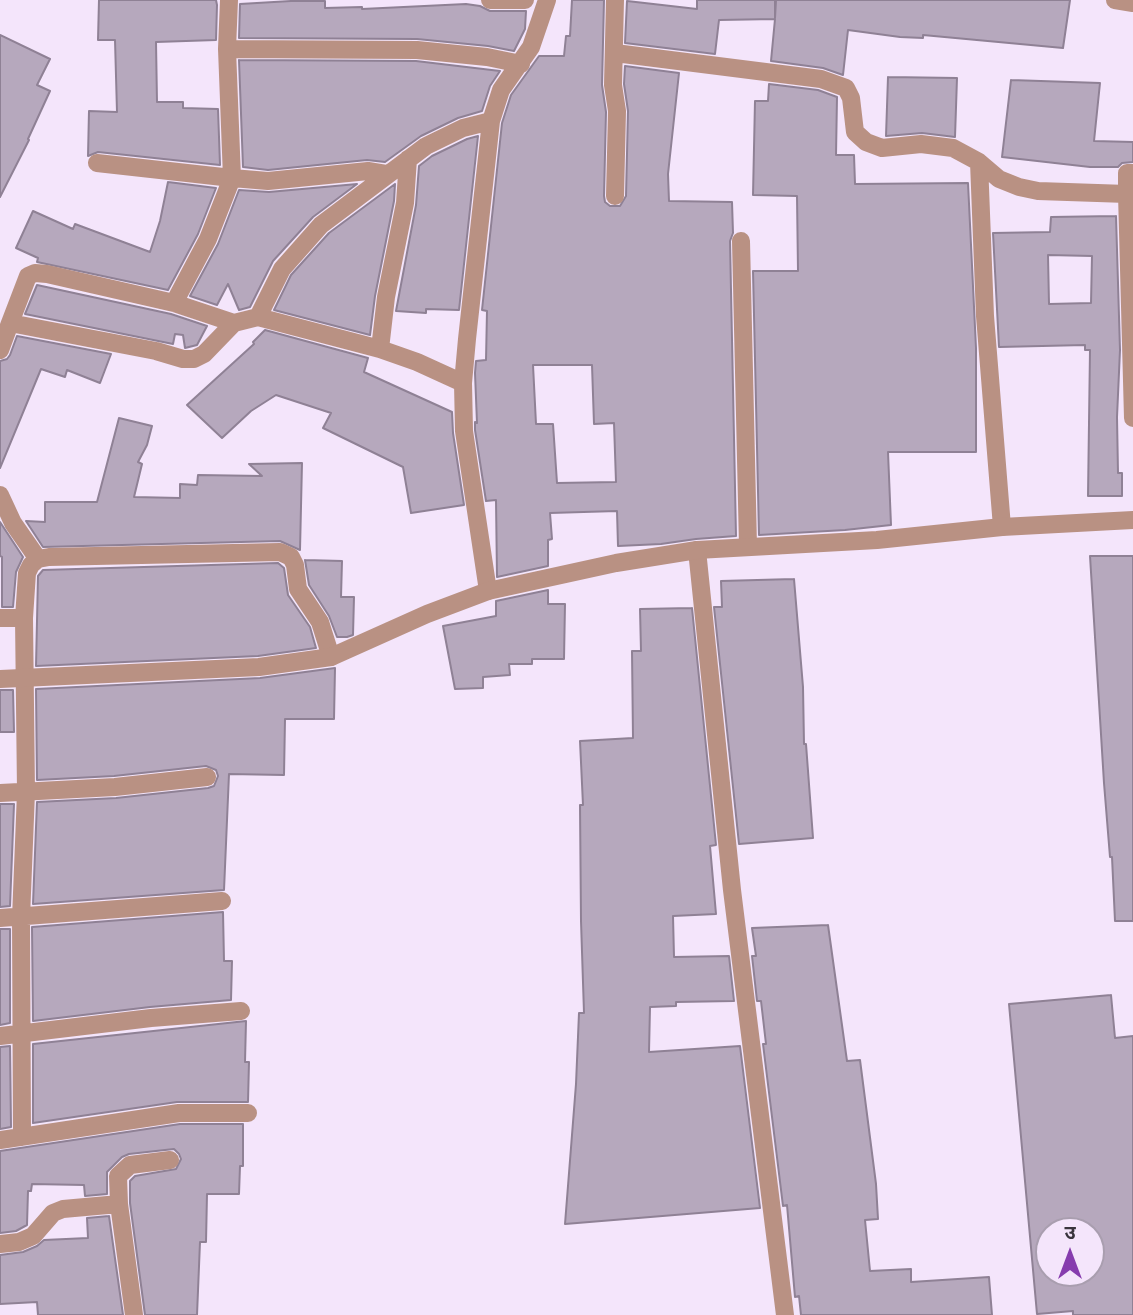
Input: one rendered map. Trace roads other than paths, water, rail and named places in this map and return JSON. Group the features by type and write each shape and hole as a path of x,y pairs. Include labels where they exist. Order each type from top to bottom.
{"street":[{"path":"174,303 208,239 232,178 229,0"},
{"path":"490,0 525,0"},
{"path":"488,591 464,432 463,383 491,121 501,90 531,47 547,0"},
{"path":"615,0 615,196"},
{"path":"1115,0 1133,3"},
{"path":"228,50 417,50 487,57 521,64"},
{"path":"615,53 836,83 846,88 855,132 866,142 882,148 922,144 953,148 999,178 1038,191 1127,194"},
{"path":"258,317 282,269 321,225 426,146 463,128 491,121"},
{"path":"380,349 386,297 405,203 408,159"},
{"path":"978,162 985,316 1002,527"},
{"path":"97,163 268,181 368,172 386,174"},
{"path":"1133,173 1127,173 1133,418"},
{"path":"741,241 748,546"},
{"path":"0,350 28,276 35,273 174,303 234,323"},
{"path":"10,323 156,351 183,359 194,359 204,354 234,323 258,317 380,349 463,383"},
{"path":"0,495 13,523 38,559"},
{"path":"0,679 259,667 331,657 427,614 488,591 616,563 697,550 877,540 1002,527 1133,520"},
{"path":"697,550 732,890 785,1315"},
{"path":"22,1137 21,918 26,792 24,618 27,573 38,559 280,552 291,557 295,565 298,589 320,622 331,657"},
{"path":"0,618 24,618"},
{"path":"0,793 115,787 207,777"},
{"path":"0,918 222,901"},
{"path":"0,1035 241,1011"},
{"path":"0,1140 179,1113 248,1113"},
{"path":"134,1315 119,1204 118,1177 130,1165 170,1160"},
{"path":"0,1244 19,1242 33,1236 53,1213 63,1209 119,1204"}]}
